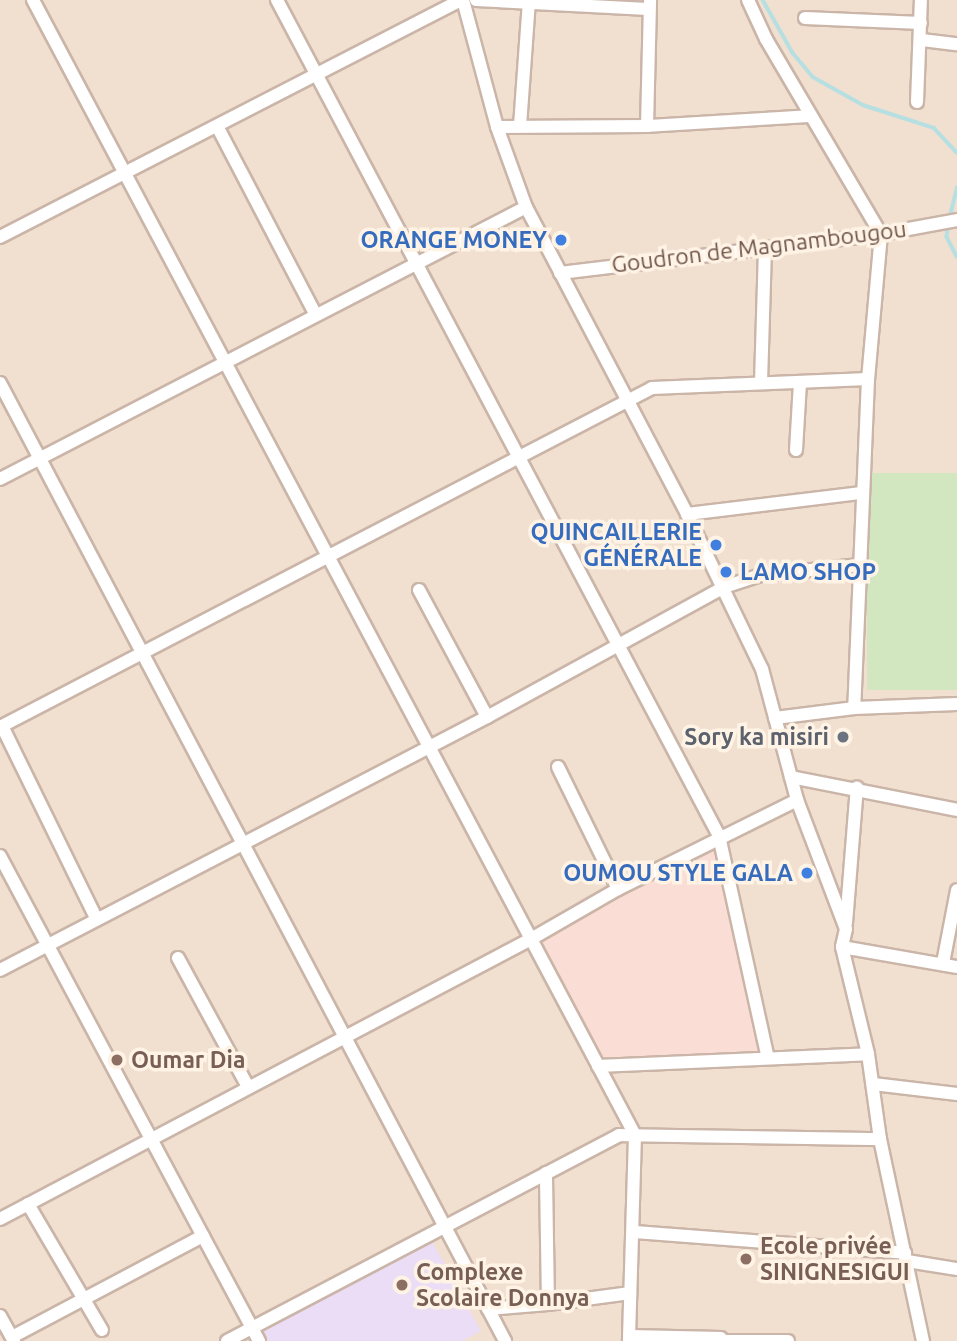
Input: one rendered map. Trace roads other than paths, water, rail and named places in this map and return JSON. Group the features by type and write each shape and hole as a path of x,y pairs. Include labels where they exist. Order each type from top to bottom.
{"street":[{"path":"33,0 635,1135 635,1232 629,1338 788,1341"},
{"path":"277,0 719,836 768,1058"},
{"path":"0,237 462,0 497,127 526,207 687,514 762,668 797,800 846,929"},
{"path":"476,0 649,4 647,126"},
{"path":"748,0 811,116 881,234 860,493 854,708"},
{"path":"916,102 922,40 921,0"},
{"path":"520,126 529,1"},
{"path":"805,18 920,23"},
{"path":"922,40 957,44"},
{"path":"497,127 647,126 811,116"},
{"path":"218,126 316,315"},
{"path":"0,479 526,207"},
{"name":"Goudron de Magnambougou","path":"560,272 881,234 957,219"},
{"path":"761,383 765,248"},
{"path":"96,918 1,727 652,388 868,379"},
{"path":"796,450 800,382"},
{"path":"0,383 505,1341"},
{"path":"687,514 860,493"},
{"path":"0,970 241,841 487,717 724,587 762,575 858,565"},
{"path":"419,590 487,717"},
{"path":"775,718 854,708 957,704"},
{"path":"558,767 618,889"},
{"path":"791,777 957,810"},
{"path":"857,788 846,929 842,947 868,1054 880,1139 923,1341"},
{"path":"0,1219 344,1035 531,939 618,889 719,836 797,800"},
{"path":"0,856 259,1341"},
{"path":"943,963 957,890"},
{"path":"842,947 957,967"},
{"path":"178,958 248,1087"},
{"path":"598,1066 868,1054"},
{"path":"873,1084 957,1094"},
{"path":"227,1341 619,1135 880,1139"},
{"path":"546,1173 548,1304"},
{"path":"28,1204 102,1330"},
{"path":"635,1232 906,1257 957,1269"},
{"path":"0,1317 13,1339 203,1236"},
{"path":"488,1308 548,1304 630,1293"}],"waterway":[{"path":"763,0 793,53 813,77 863,105 934,128 957,153"},
{"path":"950,216 957,188"},
{"path":"949,224 947,237 957,257"}],"place":[{"name":"ORANGE MONEY","path":"561,240"},
{"name":"QUINCAILLERIE GÉNÉRALE","path":"716,545"},
{"name":"LAMO SHOP","path":"726,572"},
{"name":"Sory ka misiri","path":"843,737"},
{"name":"OUMOU STYLE GALA","path":"807,873"},
{"name":"Oumar Dia","path":"117,1060"},
{"name":"Ecole privée SINIGNESIGUI","path":"746,1259"},
{"name":"Complexe Scolaire Donnya","path":"402,1285"}]}
